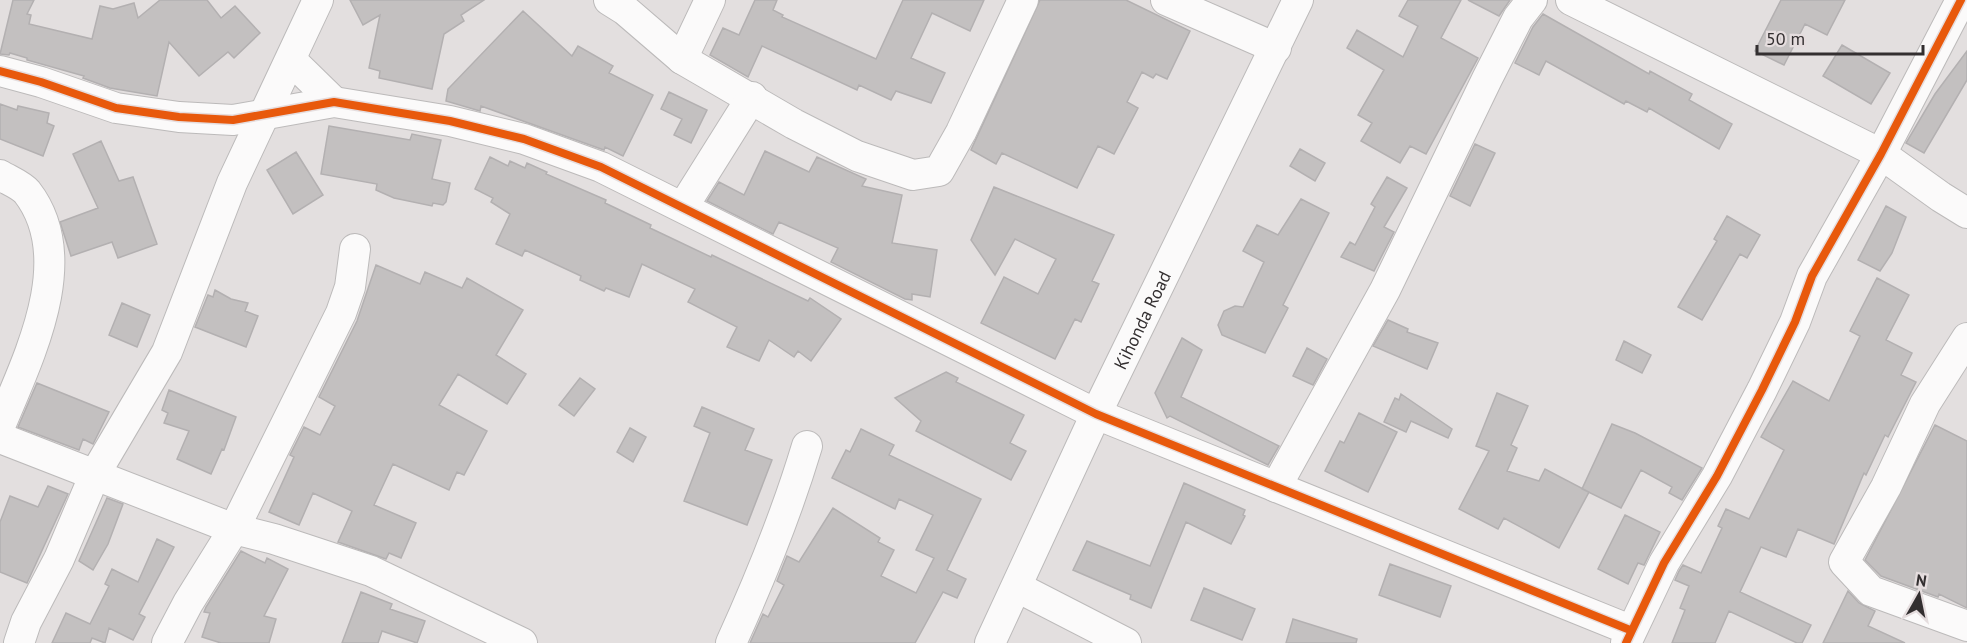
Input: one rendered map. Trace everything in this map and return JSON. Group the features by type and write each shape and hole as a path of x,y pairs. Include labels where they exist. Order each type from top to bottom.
{"street":[{"path":"19,643 26,622 59,559 95,474 167,352 232,183 318,0"},
{"path":"609,0 682,59 752,97 794,124 857,156 913,175 939,171 961,132 1023,0"},
{"path":"682,59 710,0"},
{"path":"1166,0 1276,48"},
{"name":"Kihonda Road","path":"990,643 1096,414 1299,0"},
{"path":"1276,488 1385,290 1492,69 1518,18 1532,0"},
{"path":"1571,0 1881,154 1941,198 1967,213"},
{"path":"0,71 127,110 179,117 232,120 334,102 450,121 524,140 601,167 1096,414 1628,636 1664,563 1717,476 1795,322 1812,276 1881,154 1961,0"},
{"path":"291,60 334,102"},
{"path":"683,207 752,97"},
{"path":"0,175 26,190 41,216 52,260 37,338 0,426"},
{"path":"167,643 188,603 234,529 341,313 350,286 355,249"},
{"path":"1967,338 1925,404 1886,487 1844,562 1871,591 1967,626"},
{"path":"0,438 234,529 274,539 371,572 522,643"},
{"path":"731,643 768,562 787,512 807,446"},
{"path":"1017,587 1126,643"}],"building":[{"path":"13,0 34,0 27,14 31,15 29,24 92,39 100,6 113,9 134,3 138,18 160,0 207,0 221,18 235,6 260,33 234,58 228,52 199,76 169,42 157,96 110,88 83,78 84,76 27,60 27,58 10,53 9,55 0,54"},
{"path":"350,0 484,0 461,15 464,21 444,34 432,89 379,78 380,71 369,68 380,15 363,25"},
{"path":"755,0 777,0 773,10 783,15 782,17 876,59 903,0 984,0 970,31 932,13 911,58 945,73 931,103 896,91 891,100 859,85 857,90 762,46 748,77 710,55 723,28 739,35"},
{"path":"1040,0 1126,0 1190,31 1167,79 1156,74 1153,78 1142,72 1127,102 1138,108 1114,154 1098,146 1077,188 1002,153 996,164 971,150"},
{"path":"1408,0 1461,0 1441,38 1478,58 1426,154 1410,146 1400,163 1361,141 1372,123 1358,115 1384,70 1347,48 1357,30 1403,57 1418,26 1399,16"},
{"path":"1468,0 1510,0 1499,16"},
{"path":"1781,0 1845,0 1827,35 1805,24 1784,65 1755,51"},
{"path":"523,11 572,56 578,46 613,66 609,73 653,95 623,156 605,147 604,150 481,106 480,111 446,101 448,89"},
{"path":"1543,14 1649,74 1650,71 1692,94 1689,100 1732,124 1719,149 1649,108 1647,112 1626,101 1624,104 1546,61 1539,75 1515,63 1533,27"},
{"path":"1842,45 1890,73 1871,104 1823,76"},
{"path":"1967,51 1967,80 1924,153 1906,143 1935,94"},
{"path":"669,92 707,110 691,143 674,135 682,119 661,109"},
{"path":"0,104 17,110 18,106 49,113 47,123 54,126 43,156 0,139"},
{"path":"329,126 410,140 412,134 441,140 432,179 450,183 446,202 443,205 433,203 432,206 394,198 376,190 377,184 321,174"},
{"path":"101,141 119,181 133,177 157,244 118,258 112,242 71,256 60,222 98,208 73,154"},
{"path":"1475,144 1495,153 1470,206 1450,196"},
{"path":"1300,149 1325,163 1315,181 1290,166"},
{"path":"765,151 809,172 817,157 866,179 862,186 902,195 892,243 937,250 930,297 912,294 912,300 905,299 831,262 838,248 779,222 773,234 707,201 719,182 744,195"},
{"path":"296,152 323,195 293,214 267,170"},
{"path":"490,157 508,166 510,161 525,168 527,163 547,172 546,174 606,200 605,203 651,225 650,228 808,301 810,298 841,319 811,361 798,351 794,357 769,340 759,361 727,347 737,327 688,302 695,289 642,264 629,297 606,288 604,291 580,280 581,276 525,250 522,256 496,244 510,214 491,202 493,198 475,189"},
{"path":"1387,177 1407,188 1384,227 1394,232 1374,271 1341,257 1350,242 1355,245 1375,207 1371,204"},
{"path":"994,187 1114,235 1092,281 1099,284 1081,322 1075,319 1055,359 981,323 1004,277 1038,294 1056,259 1015,239 995,275 971,240"},
{"path":"1301,199 1329,213 1283,305 1288,308 1265,353 1222,335 1218,325 1224,311 1235,306 1243,307 1264,262 1243,251 1257,225 1278,235"},
{"path":"1886,206 1906,217 1892,253 1880,271 1858,260"},
{"path":"1727,216 1760,235 1747,258 1740,254 1702,320 1678,307 1717,241 1714,239"},
{"path":"376,265 420,284 425,272 462,288 467,278 523,310 496,355 526,374 507,404 458,374 439,405 487,431 464,475 457,472 449,490 393,464 374,505 416,523 401,558 389,553 386,559 338,542 352,511 313,493 299,525 269,512 294,457 290,455 304,427 320,435 335,406 319,397 357,321"},
{"path":"1877,278 1909,295 1886,340 1912,353 1901,375 1916,382 1888,437 1885,435 1866,475 1864,473 1834,544 1798,529 1786,557 1761,547 1740,592 1811,625 1802,643 1797,643 1729,611 1715,643 1672,643 1685,610 1680,608 1689,586 1675,580 1679,571 1683,565 1701,573 1722,528 1718,526 1726,509 1749,519 1784,450 1761,437 1793,381 1829,401 1860,336 1850,331"},
{"path":"215,290 231,299 248,303 245,311 258,316 246,347 195,327 208,295 213,297"},
{"path":"122,303 150,315 137,347 109,335"},
{"path":"1388,320 1408,329 1407,332 1438,343 1427,369 1373,346"},
{"path":"1182,338 1202,350 1181,397 1279,446 1268,465 1170,416 1167,418 1155,393"},
{"path":"1624,341 1651,355 1642,373 1616,360"},
{"path":"1307,348 1327,359 1313,385 1293,376"},
{"path":"946,372 958,378 956,382 1024,415 1010,443 1026,451 1011,480 916,431 921,421 895,398"},
{"path":"580,378 595,389 574,416 559,405"},
{"path":"37,383 109,412 93,444 83,439 79,450 18,427"},
{"path":"169,390 236,417 224,450 222,449 211,474 177,459 189,431 164,423 168,413 162,410"},
{"path":"1497,393 1528,406 1511,445 1517,448 1507,471 1539,481 1545,469 1589,492 1559,548 1504,518 1498,529 1459,509 1489,451 1476,446"},
{"path":"1401,394 1452,429 1448,438 1411,421 1406,432 1384,422 1395,398 1399,400"},
{"path":"702,407 754,429 745,450 772,460 747,525 684,501 710,433 694,426"},
{"path":"1359,413 1397,432 1368,492 1325,471 1340,441 1344,443"},
{"path":"1612,424 1635,433 1702,468 1682,500 1669,493 1672,487 1641,470 1621,508 1582,489"},
{"path":"1935,425 1967,441 1967,608 1939,594 1938,597 1881,576 1865,560"},
{"path":"630,428 646,437 633,462 617,452"},
{"path":"861,429 894,445 889,455 981,499 947,570 966,579 957,598 943,592 915,643 750,643 763,614 768,617 784,585 777,581 787,556 799,562 833,508 880,538 878,542 894,550 881,576 916,593 934,558 916,550 933,515 899,499 895,509 832,478 846,450 850,452"},
{"path":"1184,483 1245,510 1243,515 1245,516 1231,544 1186,522 1151,608 1130,599 1131,595 1073,570 1087,541 1150,566"},
{"path":"48,486 68,494 27,583 0,572 0,522 10,496 38,507"},
{"path":"107,498 123,504 108,544 93,570 79,561"},
{"path":"1625,515 1660,532 1644,565 1638,563 1628,584 1598,569"},
{"path":"157,539 174,547 139,614 145,617 133,640 109,628 105,643 92,638 90,643 52,643 66,613 90,624 109,586 105,584 112,569 138,582"},
{"path":"241,551 265,563 267,558 288,569 264,616 276,619 269,643 221,643 202,637 210,613 204,612 206,607"},
{"path":"1390,564 1451,586 1440,617 1379,595"},
{"path":"1204,588 1255,609 1242,640 1191,620"},
{"path":"1848,591 1859,603 1875,611 1868,626 1905,643 1823,643"},
{"path":"361,592 392,604 390,609 425,621 417,643 382,631 378,643 342,643"},
{"path":"1293,619 1357,639 1356,643 1286,643"}],"cycle path":[{"path":"1626,643 1664,563 1717,476 1762,390 1795,322 1812,276 1881,154 1961,0"},
{"path":"0,71 41,82 116,108 179,117 233,120 334,102 450,121 524,139 601,167 1096,414 1630,630"}]}
